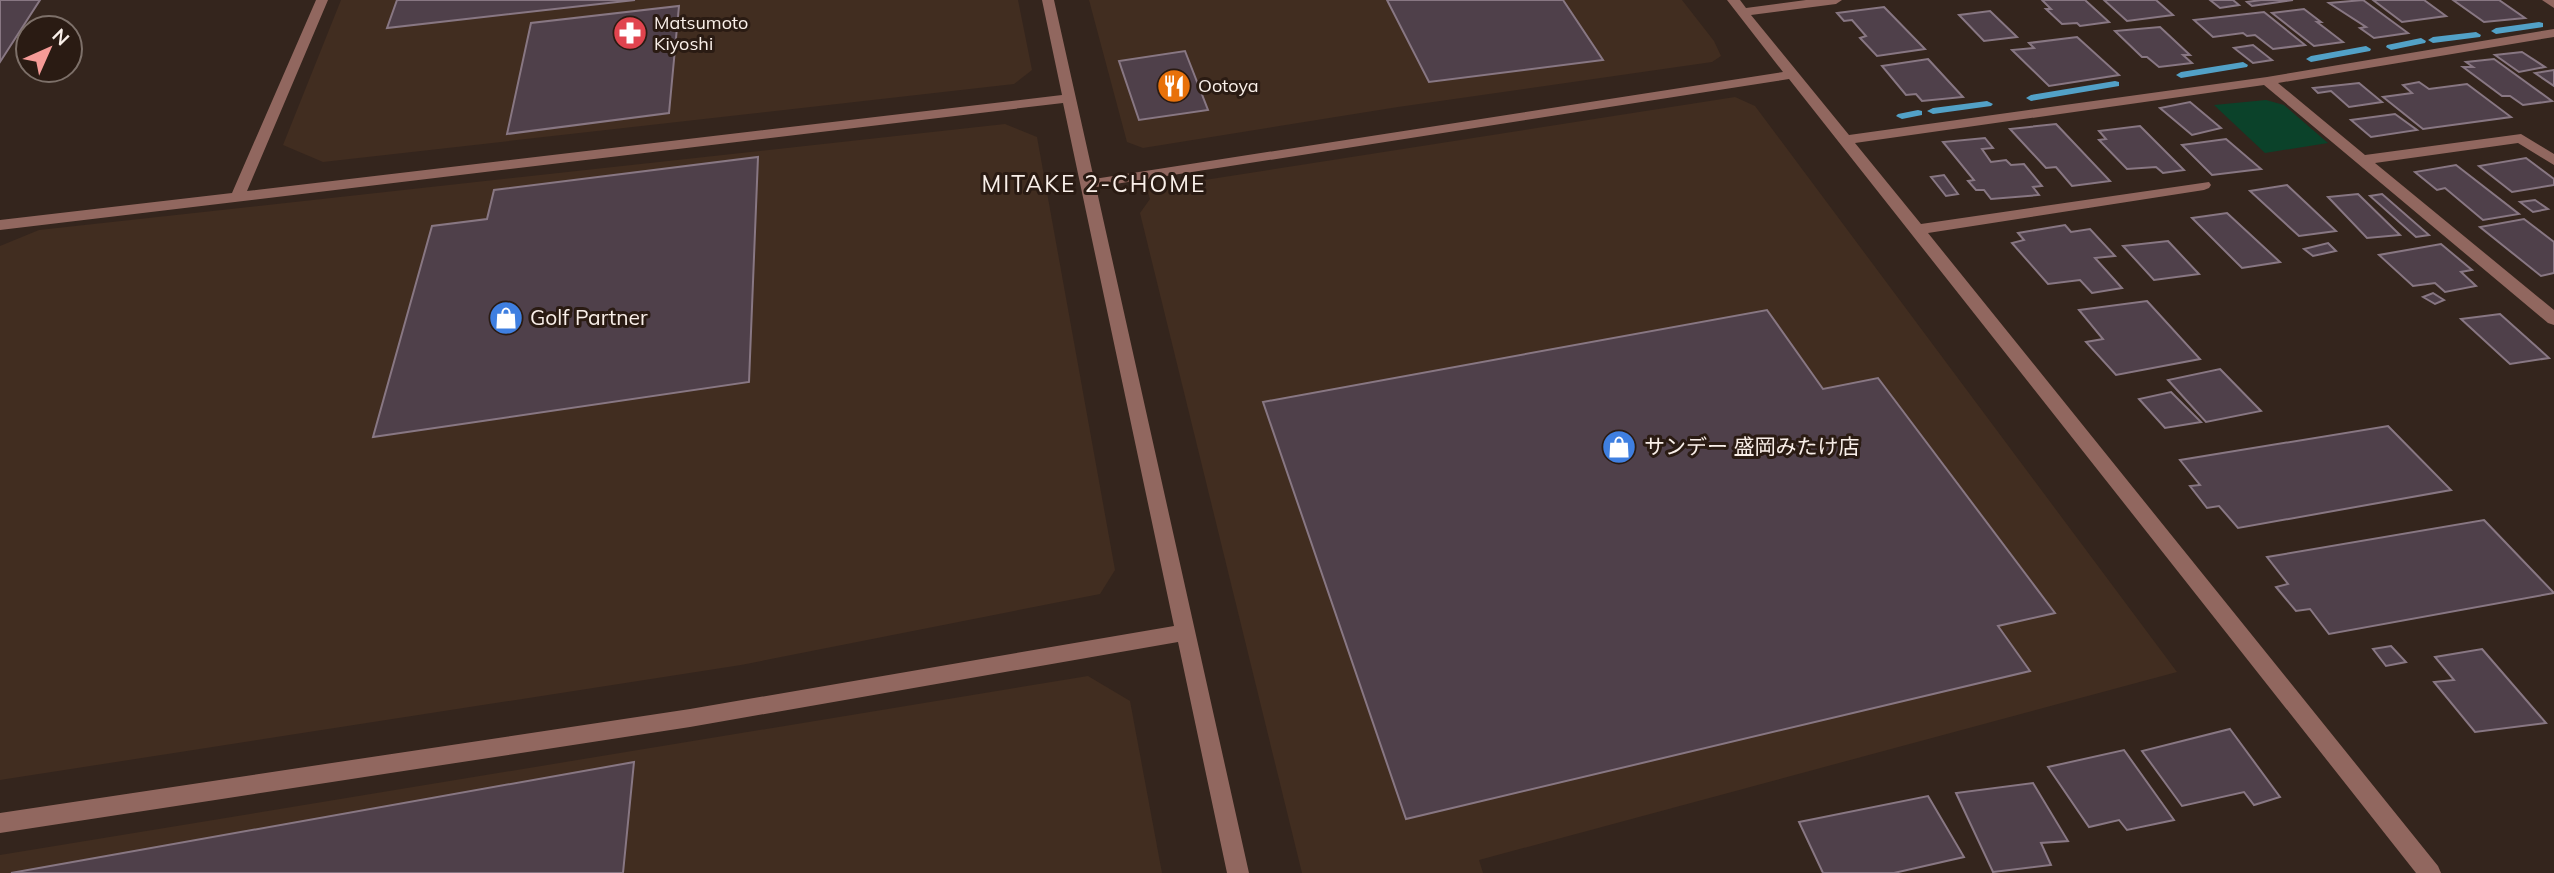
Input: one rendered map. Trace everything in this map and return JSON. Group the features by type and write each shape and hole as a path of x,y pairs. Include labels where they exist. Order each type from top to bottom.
{"street":[{"path":"238,195 322,0"},
{"path":"1048,0 1238,873"},
{"path":"1737,6 1836,0"},
{"path":"2548,0 2554,4"},
{"path":"1737,6 2430,873"},
{"path":"1843,140 2267,81 2554,33"},
{"path":"1089,184 1790,75"},
{"path":"2267,81 2554,319"},
{"path":"0,225 1069,98"},
{"path":"2362,160 2521,138 2554,162"},
{"path":"1915,230 2204,185"},
{"path":"0,823 690,718 1186,632"}],"shaded area":[{"path":"341,0 1018,0 1032,70 1014,84 323,162 283,145"},
{"path":"1089,0 1682,0 1714,41 1721,56 1712,62 1398,107 1143,148 1127,142"},
{"path":"1735,97 1755,106 2177,672 1479,860 1483,873 1302,873 1140,213 1150,199 1147,189"},
{"path":"1005,124 1037,137 1115,570 1100,594 741,665 0,780 0,246 39,230"},
{"path":"1088,676 1130,701 1162,873 0,873 0,855"}],"green space":[{"path":"2266,100 2284,105 2328,143 2265,153 2214,105"}],"building":[{"path":"0,0 40,0 31,14 14,14 14,40 0,62"},
{"path":"397,0 635,0 387,28"},
{"path":"1387,0 1563,0 1603,60 1429,82"},
{"path":"2042,0 2085,0 2109,22 2080,26 2077,23 2062,24 2046,9 2051,9"},
{"path":"2104,0 2156,0 2173,15 2127,21"},
{"path":"2210,0 2233,0 2239,5 2220,8"},
{"path":"2293,0 2252,6 2247,2"},
{"path":"2363,0 2408,33 2374,38 2360,28 2366,27 2329,3"},
{"path":"2373,0 2424,0 2446,16 2402,22"},
{"path":"2453,0 2499,0 2525,18 2484,22"},
{"path":"679,6 669,113 507,134 531,23"},
{"path":"1884,7 1925,49 1877,56 1860,38 1866,36 1852,20 1844,21 1837,13"},
{"path":"2304,9 2343,42 2314,46 2272,13"},
{"path":"1990,11 2017,37 1984,41 1959,15"},
{"path":"2264,12 2305,45 2273,49 2255,35 2247,36 2243,33 2213,37 2194,20"},
{"path":"2160,27 2190,55 2183,55 2192,63 2159,67 2147,57 2142,57 2115,31"},
{"path":"2077,37 2119,75 2049,86 2012,50 2034,48 2029,43"},
{"path":"2253,45 2272,60 2253,63 2234,48"},
{"path":"1185,51 1208,110 1139,120 1119,61"},
{"path":"2522,52 2545,67 2519,72 2495,55"},
{"path":"1928,59 1963,97 1922,101 1916,94 1906,95 1882,66"},
{"path":"2494,59 2552,101 2523,105 2510,96 2502,96 2463,67 2473,67 2466,62"},
{"path":"2554,70 2554,86 2535,73"},
{"path":"2419,82 2429,89 2467,84 2511,117 2423,129 2383,97 2412,93 2403,85"},
{"path":"2359,83 2382,102 2349,107 2331,91 2318,93 2313,88"},
{"path":"2190,102 2221,128 2192,135 2160,108"},
{"path":"2395,114 2417,130 2371,137 2351,120"},
{"path":"2056,124 2110,181 2072,186 2056,167 2046,168 2010,129"},
{"path":"2140,126 2184,170 2163,173 2156,167 2127,169 2099,140 2106,139 2099,131"},
{"path":"1985,138 1993,148 1982,149 1991,162 2006,160 2011,165 2024,164 2042,186 2033,187 2039,195 1991,199 1984,190 1976,190 1968,181 1974,180 1943,142"},
{"path":"2226,139 2261,169 2212,175 2182,145"},
{"path":"758,157 749,382 373,437 432,226 487,219 494,190"},
{"path":"2526,158 2554,179 2554,185 2512,192 2479,166"},
{"path":"2456,165 2519,214 2483,220 2445,188 2437,190 2415,172"},
{"path":"1944,175 1958,194 1946,196 1931,177"},
{"path":"2287,185 2336,231 2299,236 2250,191"},
{"path":"2358,194 2400,235 2367,238 2328,197"},
{"path":"2382,194 2429,235 2416,237 2370,196"},
{"path":"2535,200 2548,209 2533,212 2520,202"},
{"path":"2227,213 2280,262 2242,268 2192,218"},
{"path":"2524,219 2554,242 2554,273 2541,276 2480,227"},
{"path":"2065,225 2071,232 2090,229 2115,256 2095,258 2122,288 2092,293 2080,280 2048,284 2012,243 2024,240 2018,233"},
{"path":"2168,241 2199,274 2154,280 2123,246"},
{"path":"2328,243 2336,251 2313,256 2304,249"},
{"path":"2441,244 2472,270 2461,272 2476,286 2445,292 2435,283 2413,286 2379,255"},
{"path":"2433,293 2444,300 2435,304 2423,297"},
{"path":"2147,301 2200,359 2116,375 2086,342 2103,339 2079,310"},
{"path":"1767,310 1823,389 1878,378 2055,613 1998,626 2030,671 1406,819 1263,402"},
{"path":"2500,314 2549,358 2510,364 2461,319"},
{"path":"2220,369 2261,411 2206,422 2168,380"},
{"path":"2171,392 2201,422 2165,428 2139,399"},
{"path":"2388,426 2451,490 2238,528 2219,506 2207,508 2190,486 2200,485 2180,460"},
{"path":"2484,520 2554,593 2329,634 2310,609 2296,611 2276,587 2288,584 2267,557"},
{"path":"2391,646 2406,662 2386,666 2373,649"},
{"path":"2482,649 2546,723 2475,732 2434,682 2454,680 2435,657"},
{"path":"2230,729 2280,797 2254,805 2244,792 2182,806 2142,751"},
{"path":"2124,750 2174,820 2127,830 2119,820 2089,827 2048,767"},
{"path":"634,762 623,873 11,873"},
{"path":"2033,783 2068,841 2041,843 2051,865 1993,872 1956,793"},
{"path":"1928,796 1964,857 1894,873 1823,873 1799,822"}],"waterway":[{"path":"2496,31 2539,25"},
{"path":"2433,40 2476,35"},
{"path":"2391,47 2421,41"},
{"path":"2311,59 2366,49"},
{"path":"2181,75 2243,65"},
{"path":"2031,98 2115,84"},
{"path":"1933,111 1987,104"},
{"path":"1902,116 1918,113"}],"place":[{"name":"Matsumoto Kiyoshi","path":"630,33"},
{"name":"Ootoya","path":"1174,86"},
{"name":"Golf Partner","path":"506,318"},
{"name":"サンデー 盛岡みたけ店","path":"1619,447"}],"district":[{"name":"MITAKE 2-CHOME","path":"1094,184"}]}
